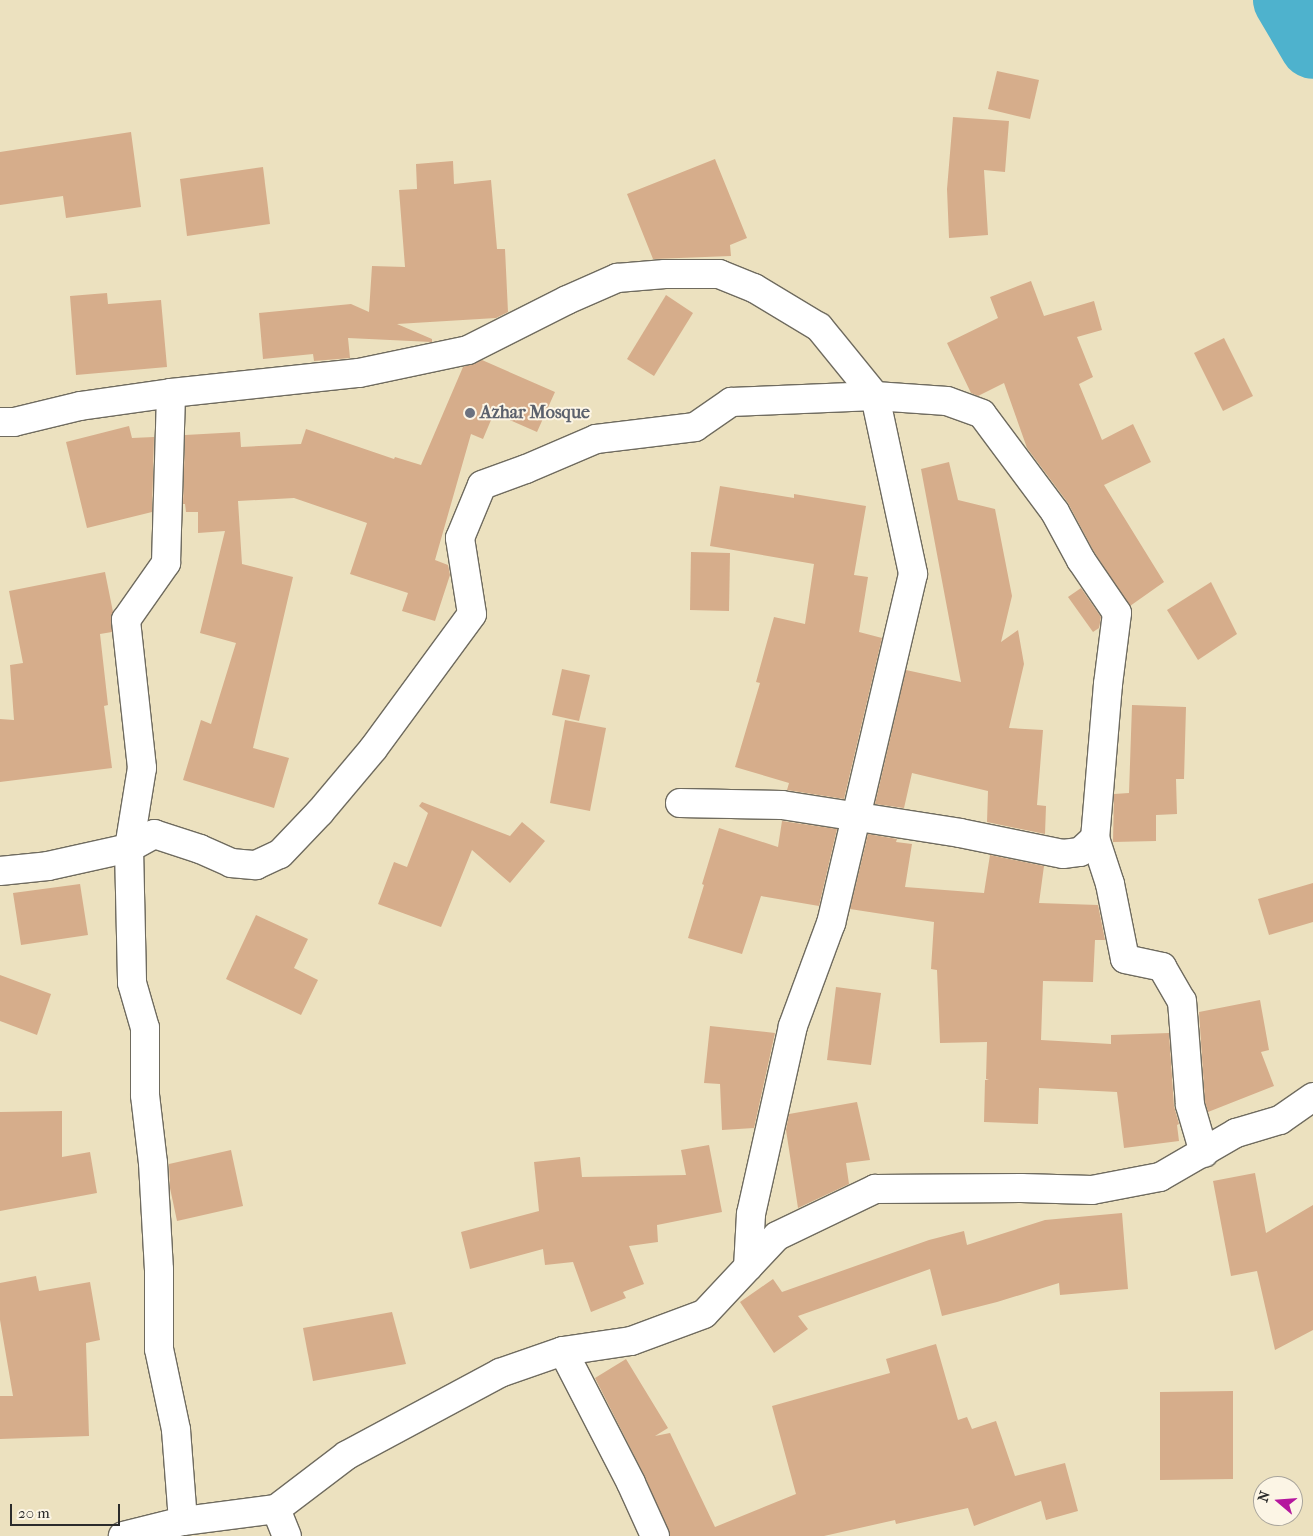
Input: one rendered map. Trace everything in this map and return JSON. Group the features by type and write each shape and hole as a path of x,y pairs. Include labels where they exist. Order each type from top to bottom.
{"street":[{"path":"0,422 14,422 80,406 171,393 358,373 468,350 567,300 617,278 665,274 719,274 754,288 819,328 875,396 913,574 831,923 793,1026 751,1214 748,1268"},
{"path":"171,393 166,564 126,620 142,768 129,848 132,984 145,1028 145,1096 153,1163 159,1270 159,1349 176,1430 183,1521"},
{"path":"0,871 48,866 129,848 154,834 200,849 231,863 256,865 280,854 320,812 373,749 472,614 460,538 482,485 526,469 596,439 695,427 731,402 875,396 947,401 982,414 1055,512 1081,560 1117,614 1108,684 1094,838 1110,884 1125,958 1162,966 1182,1001 1190,1105 1204,1153"},
{"path":"680,803 782,805 857,815 1063,854 1080,852 1094,838"},
{"path":"123,1536 183,1521 276,1509 347,1455 500,1373 563,1351 631,1341 704,1314 777,1236 874,1189 1021,1188 1092,1190 1160,1177 1236,1133 1280,1120 1313,1097"},
{"path":"563,1351 631,1483 655,1536"},
{"path":"276,1509 287,1536"}],"building":[{"path":"997,71 1039,80 1030,119 988,109"},
{"path":"953,117 1009,121 1005,172 984,170 988,235 949,238 947,189"},
{"path":"131,132 141,207 66,218 63,196 0,205 0,152"},
{"path":"715,159 747,238 730,245 731,256 653,259 627,194"},
{"path":"453,161 454,184 491,180 497,249 505,249 508,312 496,318 397,324 432,339 432,342 348,338 350,358 314,361 313,354 263,359 259,313 351,304 369,312 372,266 405,267 399,190 417,189 416,164"},
{"path":"263,167 270,224 187,236 180,179"},
{"path":"1031,281 1044,316 1094,301 1102,330 1077,337 1093,377 1079,384 1102,440 1133,424 1151,462 1104,485 1164,582 1130,606 1094,552 1068,503 1027,448 1004,383 978,396 971,393 947,343 998,318 990,297"},
{"path":"107,293 108,304 161,300 167,367 76,375 70,296"},
{"path":"666,295 693,313 654,376 627,359"},
{"path":"1224,338 1253,396 1223,411 1194,353"},
{"path":"482,360 555,392 537,432 494,413 483,439 471,434 435,560 448,565 450,575 435,621 402,611 408,593 350,574 367,523 294,498 238,501 242,564 293,577 253,748 289,758 274,808 183,780 201,720 211,724 236,643 200,633 225,531 198,533 198,512 186,512 185,504 183,504 185,435 240,432 241,447 301,444 306,429 394,459 395,457 421,465 463,367"},
{"path":"129,426 132,438 154,437 152,512 87,528 66,442"},
{"path":"949,462 958,500 995,509 1012,596 1001,642 1018,630 1024,664 1009,728 1043,730 1037,805 1046,806 1045,834 987,822 988,791 912,773 904,808 875,804 906,670 961,682 921,469"},
{"path":"720,486 794,498 794,494 866,506 854,575 868,577 859,632 882,638 844,799 787,790 789,783 735,767 760,683 756,682 774,617 805,624 814,564 710,546"},
{"path":"691,552 730,553 729,611 690,610"},
{"path":"105,572 113,612 112,632 100,634 108,705 104,706 112,768 0,782 0,719 14,720 10,665 23,663 9,591"},
{"path":"1211,582 1237,634 1198,660 1167,610"},
{"path":"1081,588 1101,617 1099,628 1093,632 1068,597"},
{"path":"562,669 590,675 579,721 552,715"},
{"path":"1132,705 1186,707 1184,779 1176,779 1177,814 1156,815 1156,841 1113,842 1114,794 1129,793"},
{"path":"565,720 606,728 590,811 550,803"},
{"path":"422,802 510,836 522,822 545,841 510,883 472,850 441,927 378,904 394,862 407,867 428,813 419,806"},
{"path":"782,821 837,829 819,906 761,896 742,954 688,938 719,828 778,847"},
{"path":"868,834 897,839 896,842 912,844 905,887 984,893 990,855 1044,866 1039,903 1098,905 1105,940 1095,940 1093,982 1043,981 1041,1040 1111,1044 1111,1035 1169,1033 1174,1106 1179,1124 1177,1125 1179,1141 1124,1148 1117,1092 1039,1088 1038,1124 984,1122 985,1080 989,1080 986,1079 987,1042 940,1043 937,970 931,969 934,922 850,909"},
{"path":"1313,883 1313,922 1269,935 1258,899"},
{"path":"80,884 88,935 21,945 13,893"},
{"path":"256,915 308,939 294,968 318,980 301,1015 226,979"},
{"path":"0,975 51,994 37,1035 0,1021"},
{"path":"836,987 881,993 871,1065 827,1060"},
{"path":"1260,1000 1269,1050 1261,1052 1274,1086 1208,1112 1205,1102 1199,1012"},
{"path":"710,1026 775,1033 754,1128 722,1130 720,1084 704,1083"},
{"path":"857,1102 870,1160 846,1163 849,1184 798,1208 786,1130 789,1114"},
{"path":"62,1111 62,1157 90,1152 97,1193 0,1211 0,1112"},
{"path":"709,1145 722,1212 657,1225 658,1242 629,1246 644,1284 623,1292 626,1298 591,1312 573,1262 545,1265 543,1249 470,1269 461,1232 539,1211 534,1162 580,1157 582,1177 686,1175 681,1150"},
{"path":"231,1150 243,1206 177,1221 170,1188 169,1164"},
{"path":"1255,1173 1266,1233 1313,1205 1313,1330 1275,1350 1257,1271 1231,1276 1213,1181"},
{"path":"1122,1213 1128,1289 1060,1295 1059,1283 942,1316 930,1269 798,1316 808,1329 774,1353 740,1302 773,1279 782,1292 929,1240 964,1231 967,1245 1045,1220"},
{"path":"36,1276 39,1291 90,1282 100,1340 86,1343 89,1436 0,1439 0,1396 13,1396 0,1320 0,1283"},
{"path":"392,1312 406,1364 313,1381 303,1328"},
{"path":"936,1344 958,1420 967,1417 972,1429 996,1421 1015,1476 1065,1463 1078,1511 1046,1520 1041,1501 974,1526 968,1508 896,1524 895,1520 824,1536 670,1536 645,1477 595,1378 626,1359 668,1428 655,1436 670,1433 715,1527 796,1494 772,1406 890,1373 886,1359"},
{"path":"1233,1391 1233,1479 1160,1480 1160,1392"}],"waterway":[{"path":"1286,0 1313,46"}],"place":[{"name":"Azhar Mosque","path":"470,413"}]}
